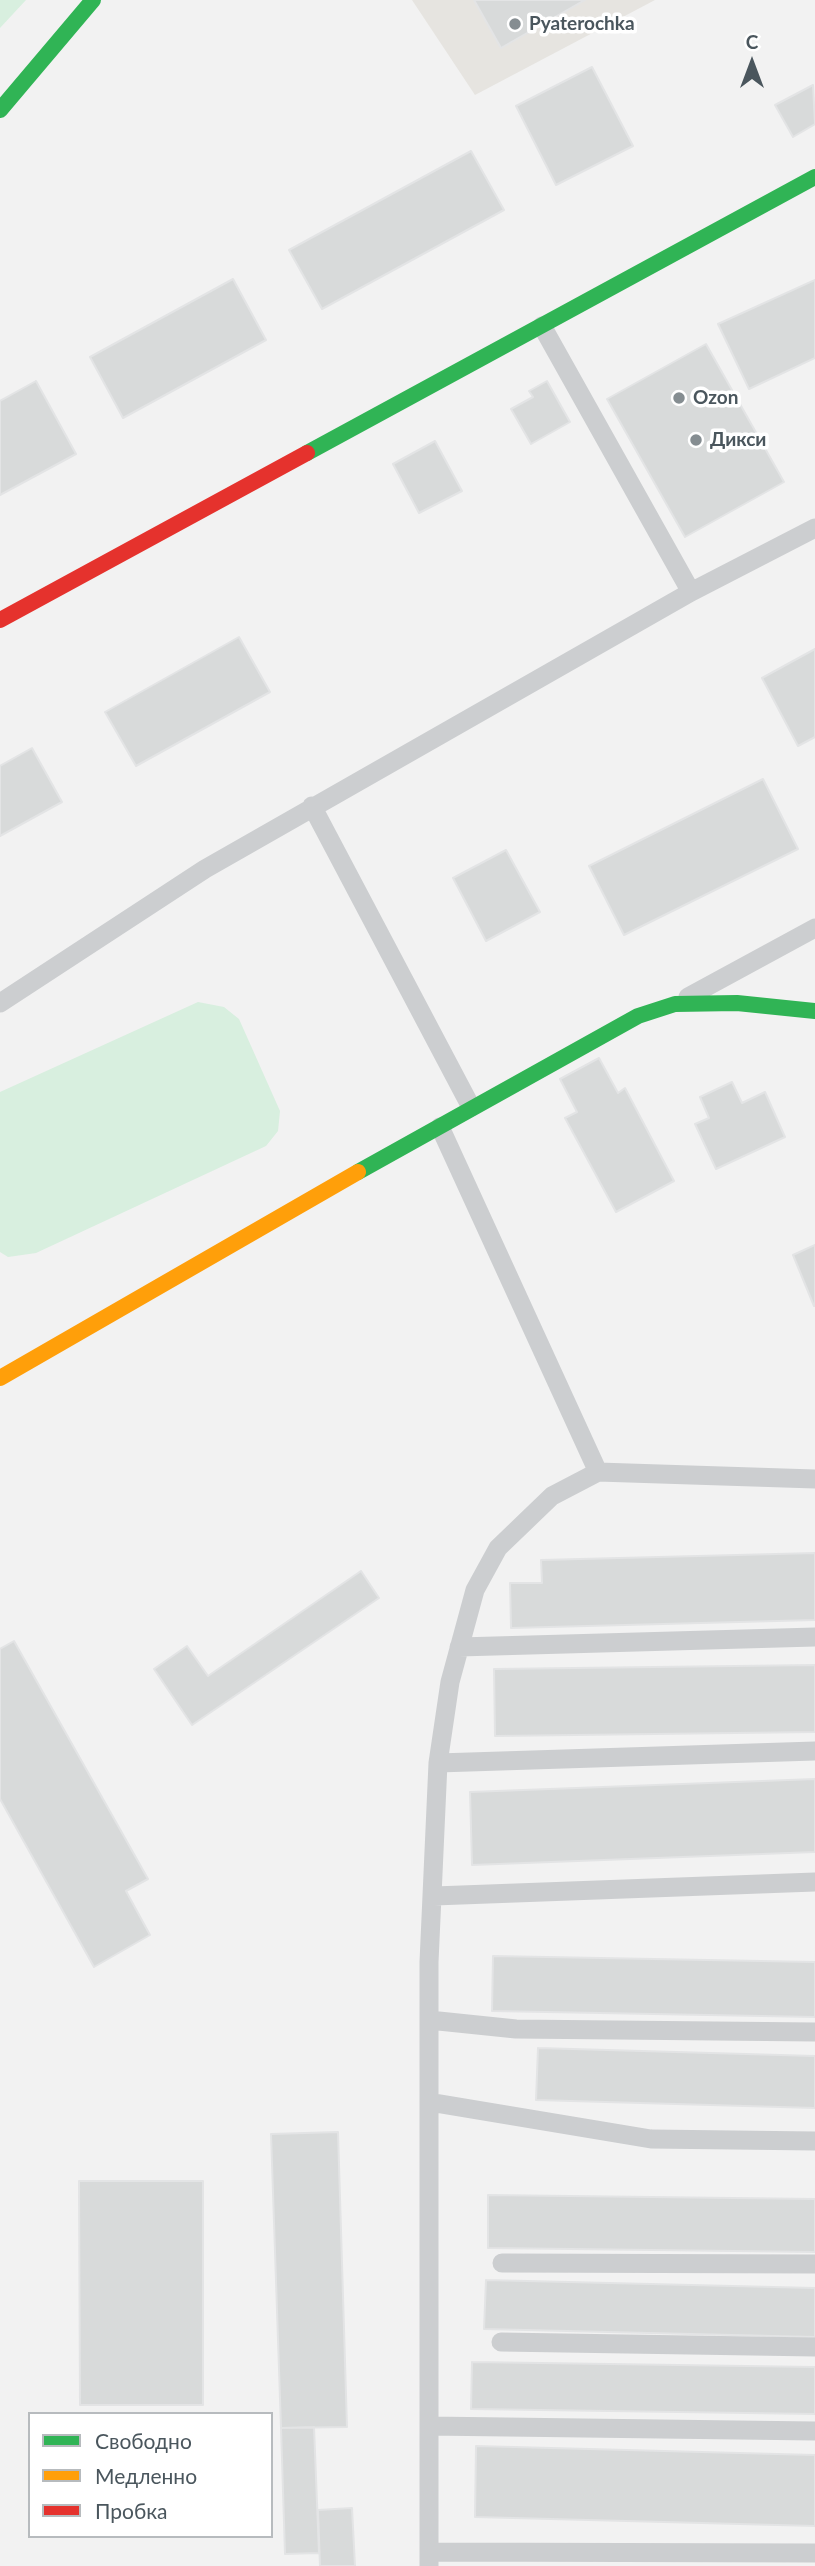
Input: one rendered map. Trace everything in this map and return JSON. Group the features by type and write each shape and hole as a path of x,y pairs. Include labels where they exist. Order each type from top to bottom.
{"street":[{"path":"0,110 93,0"},
{"path":"0,620 815,177"},
{"path":"0,1378 440,1128 471,1107 638,1016 675,1004 737,1003 815,1011"}],"lane":[{"path":"542,326 691,592"},
{"path":"0,1003 205,869 312,806 691,592 815,528"},
{"path":"312,806 471,1107"},
{"path":"675,1004 815,928"},
{"path":"440,1128 598,1472"},
{"path":"815,1479 598,1472 552,1496 498,1548 475,1590 450,1682 438,1763 429,2020 429,2559 815,2553"},
{"path":"459,1647 815,1637"},
{"path":"438,1763 815,1751"},
{"path":"434,1896 815,1882"},
{"path":"429,2020 516,2029 815,2032"},
{"path":"429,2102 651,2138 815,2141"},
{"path":"502,2263 815,2264"},
{"path":"501,2342 815,2347"},
{"path":"429,2426 815,2431"}],"shaded area":[{"path":"412,0 655,0 475,95"}],"green space":[{"path":"0,0 26,0 0,28"},
{"path":"198,1002 224,1007 239,1019 280,1111 278,1131 266,1146 36,1253 8,1257 0,1252 0,1092"}],"building":[{"name":"Pyaterochka","path":"474,0 585,0 501,48"},
{"path":"592,67 633,146 556,185 516,106"},
{"path":"813,85 815,124 793,137 775,105"},
{"path":"471,151 504,210 322,309 289,250"},
{"path":"233,279 266,340 123,418 90,357"},
{"path":"815,280 815,358 749,389 718,324"},
{"name":"Дикси","path":"706,344 784,482 685,537 607,399"},
{"path":"36,381 76,454 0,495 0,401"},
{"path":"547,381 570,422 531,444 511,409 533,397 529,391"},
{"path":"435,441 462,491 419,513 393,464"},
{"path":"239,637 270,692 136,766 105,712"},
{"path":"815,649 815,737 798,746 762,678"},
{"path":"32,748 62,802 0,836 0,766"},
{"path":"763,779 798,849 624,935 589,866"},
{"path":"506,850 540,912 486,941 453,878"},
{"path":"599,1058 618,1093 625,1088 674,1181 616,1212 565,1118 577,1112 560,1079"},
{"path":"732,1082 742,1103 765,1092 785,1137 716,1169 695,1124 709,1118 700,1097"},
{"path":"815,1245 815,1306 814,1306 793,1255"},
{"path":"815,1553 815,1620 511,1628 510,1583 542,1583 541,1560"},
{"path":"361,1571 379,1598 192,1725 154,1669 187,1646 208,1676"},
{"path":"14,1641 148,1879 126,1891 150,1935 94,1967 0,1799 0,1649"},
{"path":"815,1665 815,1732 495,1736 494,1669"},
{"path":"815,1779 815,1852 472,1865 470,1792"},
{"path":"493,1956 815,1962 815,2017 492,2011"},
{"path":"538,2048 815,2056 815,2108 536,2100"},
{"path":"338,2132 347,2427 281,2428 271,2134"},
{"path":"79,2181 203,2181 203,2405 80,2405"},
{"path":"488,2195 815,2199 815,2252 488,2248"},
{"path":"486,2280 815,2288 815,2337 484,2329"},
{"path":"472,2362 815,2367 815,2414 471,2409"},
{"path":"314,2427 319,2553 285,2554 281,2428"},
{"path":"476,2446 815,2455 815,2526 475,2517"},
{"path":"352,2508 355,2566 320,2566 318,2510"}],"traffic: fast":[{"path":"0,110 93,0"},
{"path":"307,453 815,177"},
{"path":"358,1172 638,1016 675,1004 737,1003 815,1011"}],"traffic: slow":[{"path":"0,1378 358,1172"}],"traffic: jam":[{"path":"0,620 307,453"}],"place":[{"name":"Pyaterochka","path":"515,24"},
{"name":"Ozon","path":"679,398"},
{"name":"Дикси","path":"696,440"}]}
